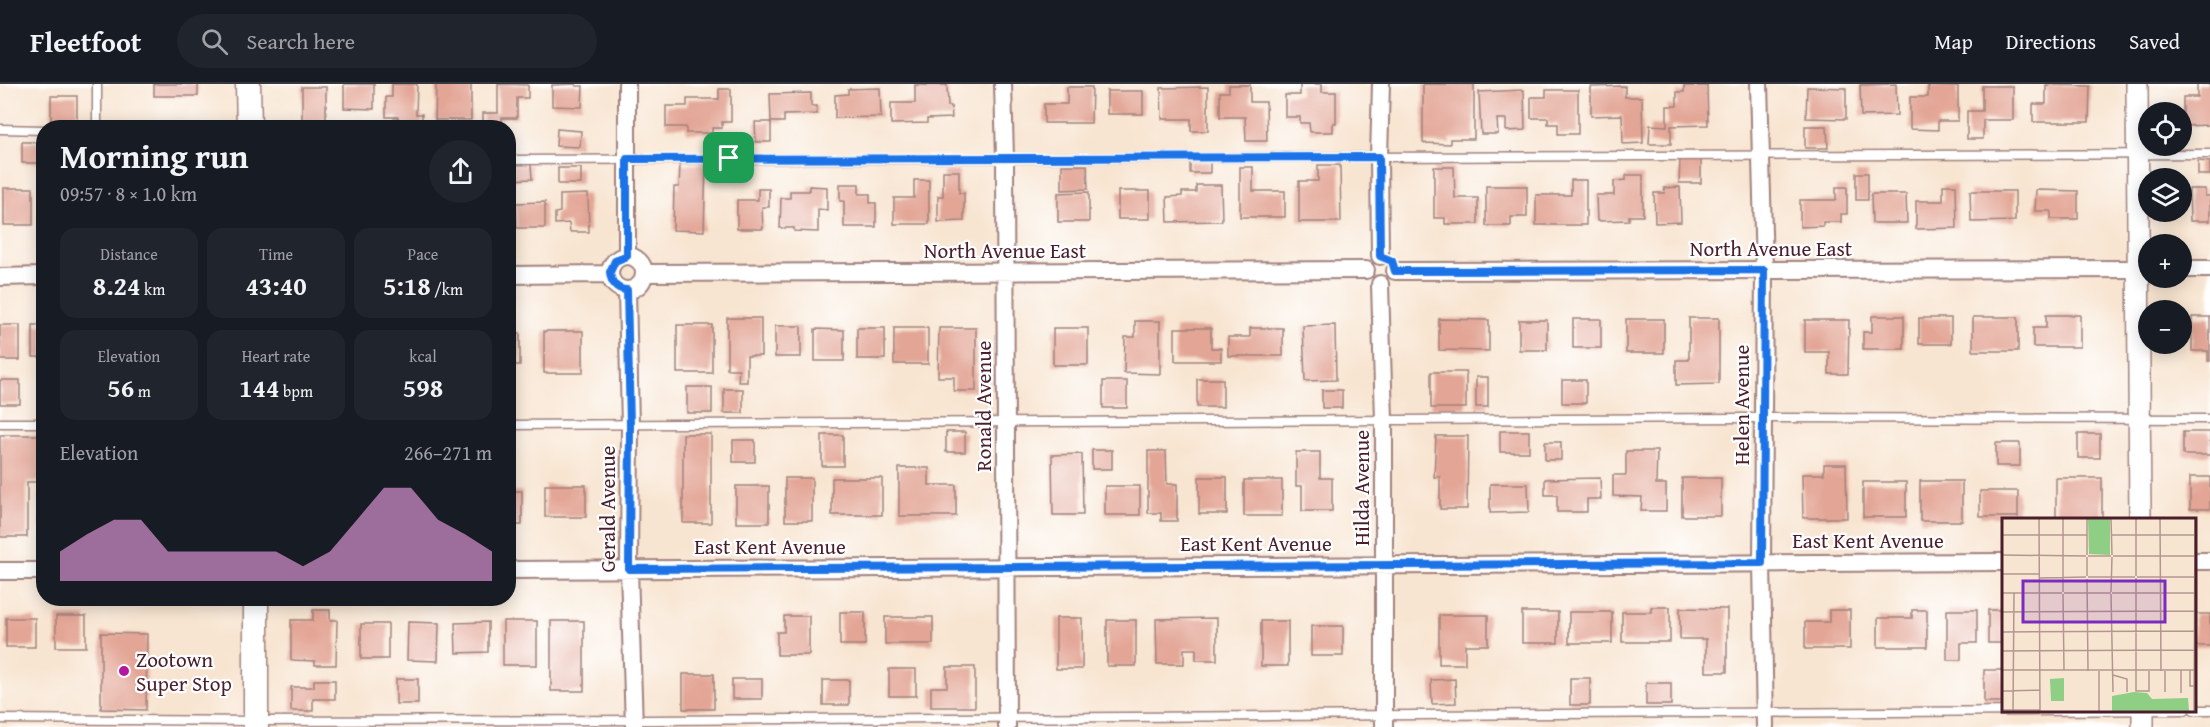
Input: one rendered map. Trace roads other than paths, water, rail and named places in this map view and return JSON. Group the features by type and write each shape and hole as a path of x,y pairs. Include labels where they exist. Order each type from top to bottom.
{"main road":[{"path":"249,84 249,120"},
{"path":"256,606 256,724"}],"street":[{"path":"627,84 627,256"},
{"name":"Ronald Avenue","path":"1003,84 1007,722"},
{"path":"1380,256 1381,84"},
{"name":"Helen Avenue","path":"1759,84 1764,270 1762,563 1765,720"},
{"path":"2137,84 2137,154 2141,234"},
{"path":"627,256 639,261 644,273 640,285 635,289 627,290 618,288 610,274 615,261 627,256"},
{"path":"1380,256 1392,261 1395,271 1391,280 1380,284 1370,280 1366,270 1370,260 1380,256"},
{"name":"North Avenue East","path":"1395,271 2138,269"},
{"path":"2192,269 2210,269"},
{"name":"North Avenue East","path":"644,273 1366,270"},
{"path":"516,275 610,274"},
{"path":"0,277 36,276"},
{"name":"Hilda Avenue","path":"1380,284 1384,420 1384,721"},
{"path":"2140,518 2139,420 2142,288"},
{"name":"Gerald Avenue","path":"627,290 630,426 629,569 634,723"},
{"name":"East Kent Avenue","path":"516,570 2002,562"},
{"path":"0,571 36,571"}],"lane":[{"path":"97,84 97,120"},
{"path":"0,129 36,130"},
{"path":"516,160 2210,154"},
{"path":"516,425 1764,418 2210,419"},
{"path":"0,423 36,423"},
{"path":"0,719 256,724 1765,720 2101,712"}],"place":[{"name":"Zootown Super Stop","path":"124,671"}]}
